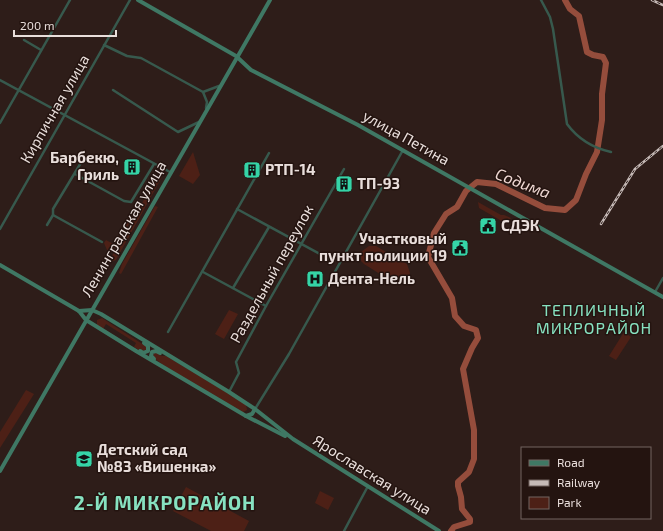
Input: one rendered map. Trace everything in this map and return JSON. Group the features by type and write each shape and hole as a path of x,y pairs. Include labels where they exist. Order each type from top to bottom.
{"street":[{"path":"0,123 70,0"},
{"name":"Кирпичная улица","path":"0,229 130,0"},
{"name":"улица Петина","path":"138,0 236,56 251,70 403,150 663,297"},
{"name":"Ленинградская улица","path":"0,471 206,108 270,0"},
{"path":"541,0 550,18 553,29 567,124 578,138 595,147 611,152"},
{"path":"24,40 41,50"},
{"path":"104,45 127,56 141,58 203,92 207,102 206,108"},
{"path":"0,80 170,172"},
{"path":"203,92 219,86"},
{"path":"113,90 165,122 178,132 198,122"},
{"path":"246,416 252,414 289,354 403,150"},
{"path":"168,332 269,153"},
{"path":"47,225 53,215 52,211 71,177 75,174 82,161"},
{"path":"75,174 124,201 131,202 154,164"},
{"name":"Раздельный переулок","path":"229,392 239,373 236,362 344,168"},
{"path":"237,209 332,260"},
{"path":"53,215 102,242"},
{"path":"233,288 269,227"},
{"path":"0,265 79,311 86,320"},
{"path":"203,272 266,306"},
{"path":"655,292 663,278"},
{"path":"79,311 92,310"},
{"name":"Ярославская улица","path":"92,310 229,392 255,409 293,440"},
{"name":"Ярославская улица","path":"86,320 246,416 293,440 438,530"},
{"path":"136,351 144,353 148,350 148,346 140,340 140,338"},
{"path":"161,365 152,357 151,354 156,351 166,354"},
{"path":"344,531 368,486"}],"green space":[{"path":"193,152 200,175 193,184 179,176"},
{"path":"158,175 162,177 116,260 108,263"},
{"path":"478,202 501,215 511,218 507,224 479,208"},
{"path":"155,206 158,207 121,274 119,273 122,264"},
{"path":"132,210 136,212 112,252 107,250 104,243 106,240 115,245"},
{"path":"369,246 376,246 407,264 410,273 407,281 396,284 364,264 361,261 361,252"},
{"path":"229,310 238,314 224,339 215,334"},
{"path":"102,318 147,347 146,350 144,351 134,347 136,343 106,324 103,329 97,325 97,320"},
{"path":"624,332 631,337 616,360 609,356"},
{"path":"156,352 162,356 166,356 246,404 247,410 243,412 163,365 153,357 154,353"},
{"path":"26,390 34,394 0,448 0,432"},
{"path":"186,487 249,521 244,531 211,531 173,511"},
{"path":"320,491 334,498 328,510 315,503"}],"waterway":[{"name":"Содима","path":"451,531 454,527 470,522 470,519 462,509 458,482 469,472 474,459 474,430 463,369 478,338 476,330 464,326 455,316 452,298 428,257 434,233 446,214 457,207 466,191 477,182 496,184 545,208 565,210 576,200 586,174 597,152 602,120 602,94 606,63 603,57 587,52 579,16 570,9 565,0"}],"railway":[{"path":"652,0 663,5"},
{"path":"601,224 635,169 663,146"}],"place":[{"name":"Барбекю, Гриль","path":"132,167"},
{"name":"РТП-14","path":"252,170"},
{"name":"ТП-93","path":"344,184"},
{"name":"СДЭК","path":"488,226"},
{"name":"Участковый пункт полиции 19","path":"460,248"},
{"name":"Дента-Нель","path":"315,279"},
{"name":"Детский сад №83 «Вишенка»","path":"84,459"}],"district":[{"name":"ТЕПЛИЧНЫЙ МИКРОРАЙОН","path":"594,319"},
{"name":"2-Й МИКРОРАЙОН","path":"165,503"}]}
